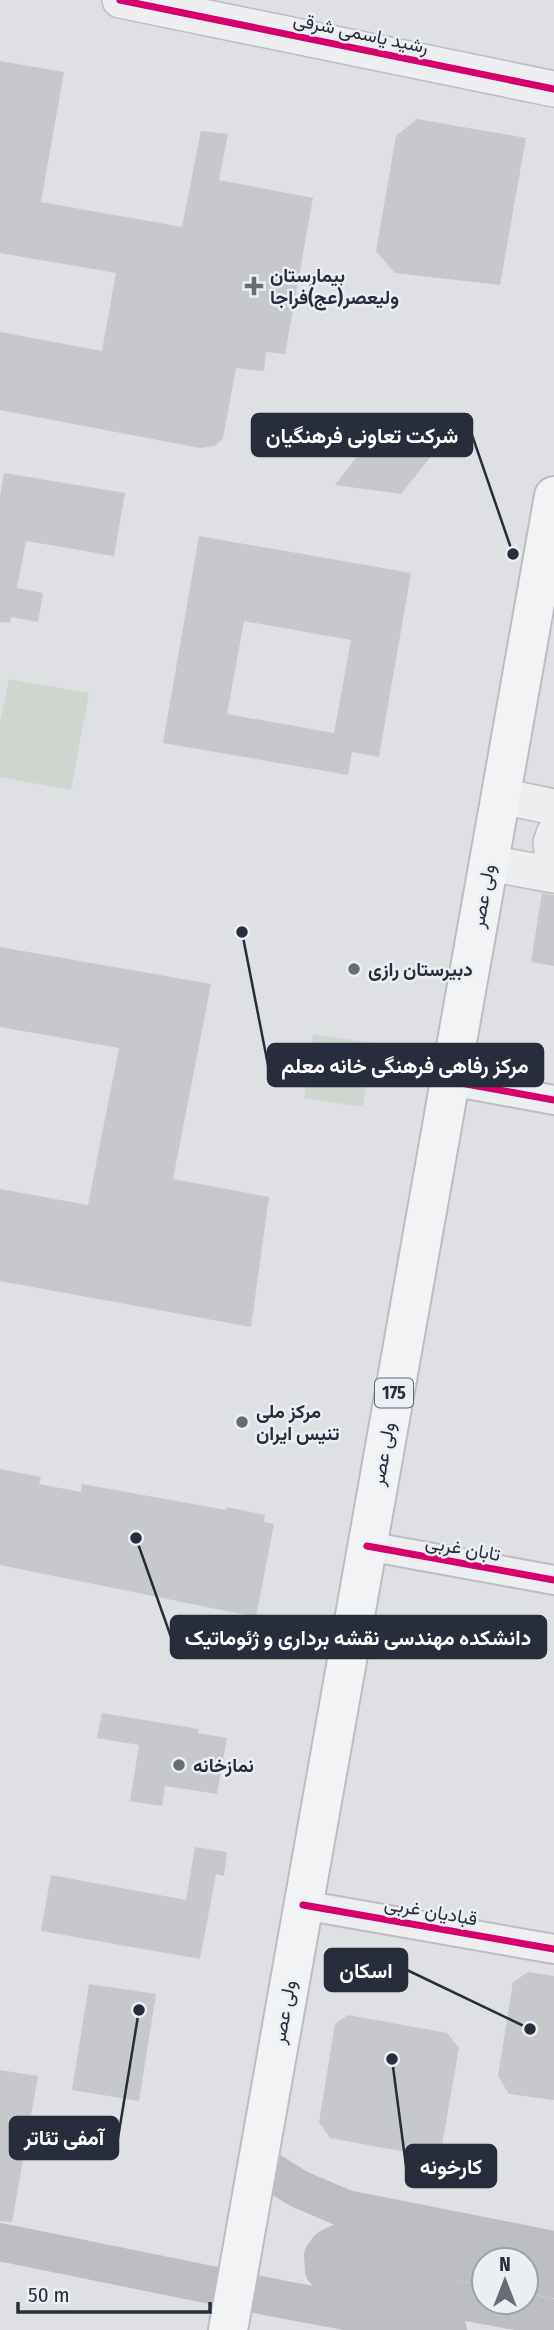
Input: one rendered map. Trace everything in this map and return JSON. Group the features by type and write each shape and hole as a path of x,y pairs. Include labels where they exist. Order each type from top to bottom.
{"main road":[{"name":"ولی عصر","path":"232,2308 554,496"},
{"path":"257,2163 299,2189 346,2209 554,2250"},
{"path":"0,2242 232,2308 448,2330"},
{"path":"470,2263 348,2242 329,2248 323,2256 324,2270 337,2278 470,2303"}],"street":[{"name":"رشید یاسمی شرقی","path":"120,0 554,89"},
{"path":"501,796 554,807"},
{"path":"554,834 551,843 554,865"},
{"path":"488,863 554,875"},
{"path":"450,1081 554,1100"},
{"name":"تابان غربی","path":"367,1546 554,1580"},
{"name":"قبادیان غربی","path":"303,1905 554,1949"}],"shaded area":[{"path":"9,679 89,693 71,790 0,777 0,722"},
{"path":"313,1034 372,1043 363,1107 304,1098"}],"building":[{"path":"0,61 64,72 41,202 182,227 201,131 228,134 219,180 313,198 285,354 266,352 264,371 236,368 223,438 215,446 200,448 0,410 0,332 102,351 116,273 0,253"},
{"path":"417,119 526,138 500,285 395,273 376,251 396,136"},
{"path":"390,414 436,450 401,494 335,485"},
{"path":"4,473 125,493 114,556 26,541 17,588 43,593 38,622 11,617 10,623 0,622 0,497"},
{"path":"199,536 411,573 379,757 352,752 348,775 163,743","holes":["244,621 351,640 334,733 227,714"]},
{"path":"542,893 554,895 554,966 531,962"},
{"path":"0,947 211,984 173,1179 269,1197 251,1327 0,1281 0,1189 88,1205 119,1048 0,1027"},
{"path":"0,1469 41,1477 39,1484 81,1492 82,1484 265,1515 264,1522 274,1524 256,1617 0,1565"},
{"name":"نمازخانه","path":"102,1713 199,1729 198,1733 227,1738 217,1794 165,1786 162,1806 130,1801 139,1745 97,1738"},
{"path":"195,1847 227,1852 224,1876 216,1874 200,1959 41,1931 51,1875 186,1900"},
{"path":"528,1972 554,1976 554,2100 509,2094 498,2076 513,1982"},
{"path":"89,1984 156,1994 139,2101 72,2090"},
{"path":"348,2015 447,2033 459,2048 442,2145 427,2156 330,2138 319,2122 335,2024"},
{"path":"0,2070 38,2076 12,2222 0,2221"}],"cycle path":[{"path":"120,0 554,89"},
{"path":"450,1081 554,1100"},
{"path":"367,1546 554,1580"},
{"path":"303,1905 554,1949"}],"place":[{"name":"بیمارستان ولیعصر(عج)فراجا","path":"254,286"},
{"name":"شرکت تعاونی فرهنگیان","path":"513,554"},
{"name":"مرکز رفاهی فرهنگی خانه معلم","path":"242,932"},
{"name":"دبیرستان رازی","path":"354,969"},
{"name":"مرکز ملی تنیس ایران","path":"242,1422"},
{"name":"دانشکده مهندسی نقشه برداری و ژئوماتیک","path":"136,1538"},
{"name":"نمازخانه","path":"179,1765"},
{"name":"آمفی تئاتر","path":"139,2010"},
{"name":"اسکان","path":"530,2029"},
{"name":"کارخونه","path":"392,2059"}]}
